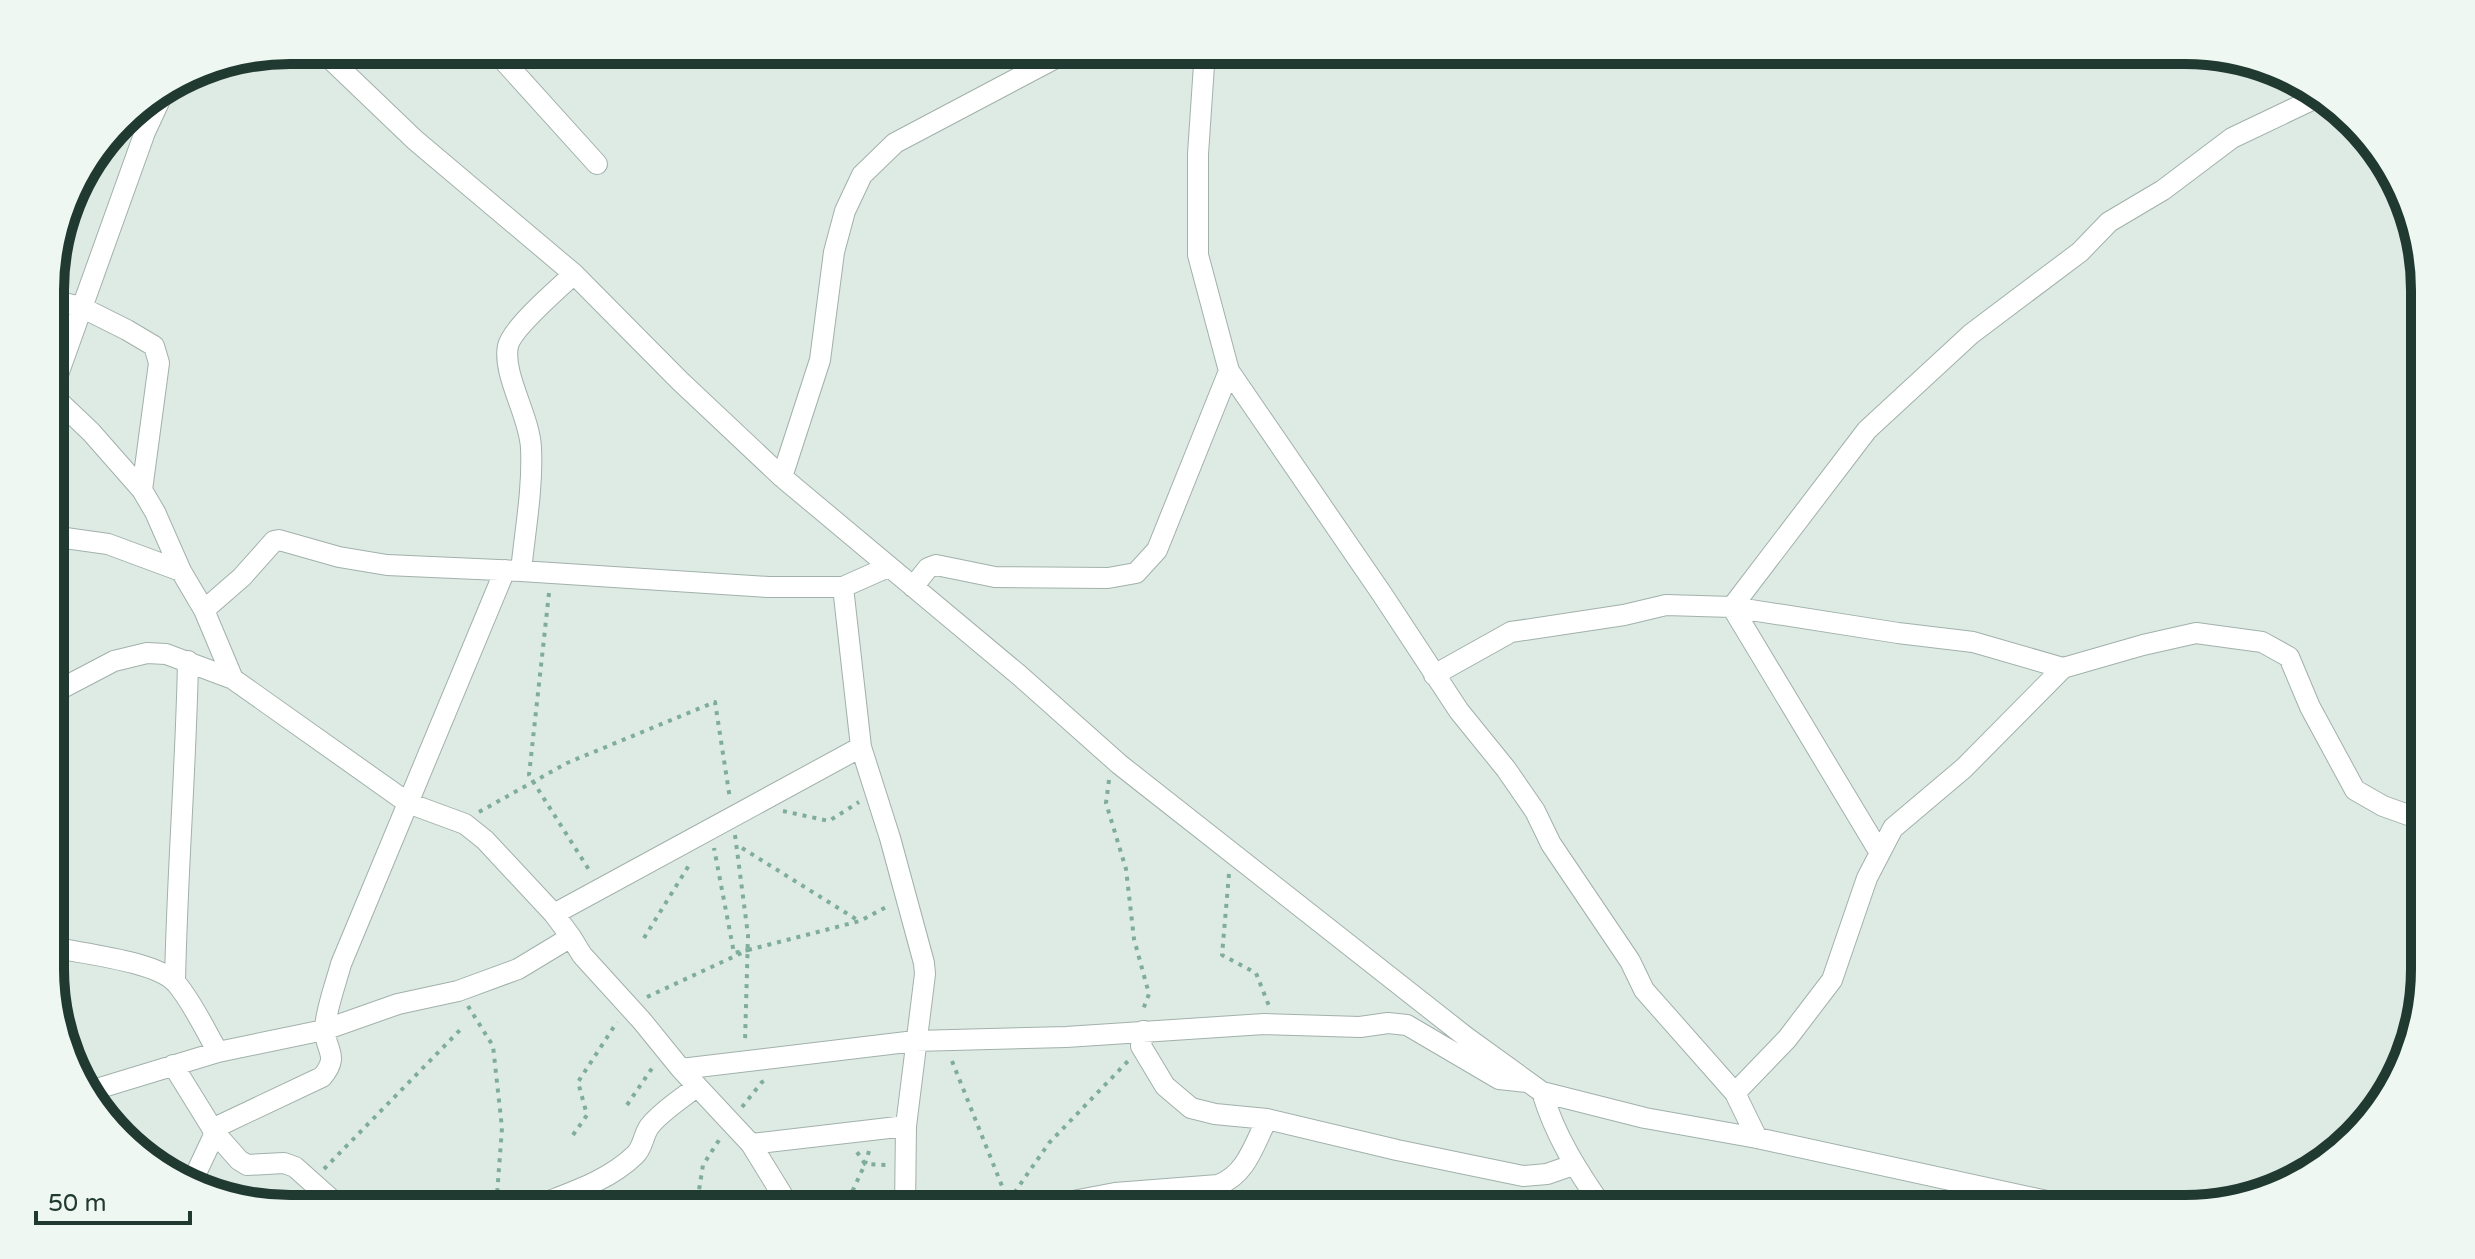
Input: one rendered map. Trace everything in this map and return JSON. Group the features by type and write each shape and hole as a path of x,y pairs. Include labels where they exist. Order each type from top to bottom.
{"street":[{"path":"336,64 415,140 574,274 680,381 782,477 1019,675 1113,758 1466,1037 1535,1087 1573,1165 1594,1195"},
{"path":"507,64 597,164"},
{"path":"782,477 820,360 837,239 845,211 862,175 895,143 1045,64"},
{"path":"1204,64 1198,154 1198,255 1229,371 1459,711 1535,811 1551,844 1630,961 1644,990 1735,1093 1757,1138"},
{"path":"1732,607 1867,430 1971,334 2080,252 2109,222 2163,190 2232,138 2309,101"},
{"path":"64,361 81,307 156,108"},
{"path":"195,1174 214,1131 322,1077 329,1068 332,1056 324,1030 341,964 408,803 513,571 531,448 528,425 510,370 508,345 523,323 574,274"},
{"path":"64,303 81,307 127,330 154,346 157,352 159,363 142,490"},
{"path":"913,587 928,568 936,565 995,577 1108,578 1136,573 1157,550 1229,371"},
{"path":"64,406 142,490 181,571 204,610 233,679"},
{"path":"64,538 108,544 181,571"},
{"path":"204,610 242,577 274,541 279,540 339,557 387,565 768,587 843,587 888,567"},
{"path":"843,587 861,747 906,897 925,974 906,1126 905,1195"},
{"path":"1434,675 1511,632 1624,615 1666,605 1732,607 1973,642 2063,668"},
{"path":"1732,607 1880,853"},
{"path":"1735,1093 1787,1039 1832,980 1867,878 1893,828 1964,768 2063,668 2196,633 2262,642 2289,657 2310,707 2355,790 2383,806 2411,816"},
{"path":"64,687 114,661 147,653 166,654 188,661 233,679 408,803 465,824 485,840 554,914 582,955 751,1144 782,1195"},
{"path":"175,982 188,661"},
{"path":"554,914 861,747"},
{"path":"98,1088 218,1052 324,1030 398,1004 458,991 518,969 571,937"},
{"path":"64,949 165,974 185,995 218,1052"},
{"path":"681,1069 915,1041 1066,1037 1277,1024 1360,1027 1388,1023 1407,1025 1499,1079 1645,1118 1757,1138 2020,1195"},
{"path":"1142,1031 1165,1086 1191,1108 1215,1114 1267,1119 1523,1176 1547,1174 1573,1165"},
{"path":"173,1065 214,1131 239,1160 247,1165 284,1163 295,1167 326,1195"},
{"path":"565,1195 583,1188 638,1153 649,1128 660,1115 697,1086"},
{"path":"1104,1195 1218,1185 1232,1180 1242,1170 1267,1119"},
{"path":"751,1144 906,1126"}],"path":[{"path":"551,583 529,775 601,888"},
{"path":"469,818 567,763 715,702"},
{"path":"1012,1195 1049,1143 1142,1031 1149,994 1134,939 1126,869 1106,803 1113,758"},
{"path":"757,805 829,821 875,792"},
{"path":"711,830 734,953 860,921 906,897"},
{"path":"644,938 711,830"},
{"path":"742,848 860,921"},
{"path":"1231,851 1222,955 1256,973 1277,1024"},
{"path":"745,1060 748,935"},
{"path":"573,1135 587,1115 578,1082 628,1006 748,950"},
{"path":"458,991 493,1046 502,1128 497,1195"},
{"path":"320,1173 462,1028"},
{"path":"943,1040 1006,1195"},
{"path":"627,1105 665,1049"},
{"path":"844,1134 865,1164 851,1195"}]}
